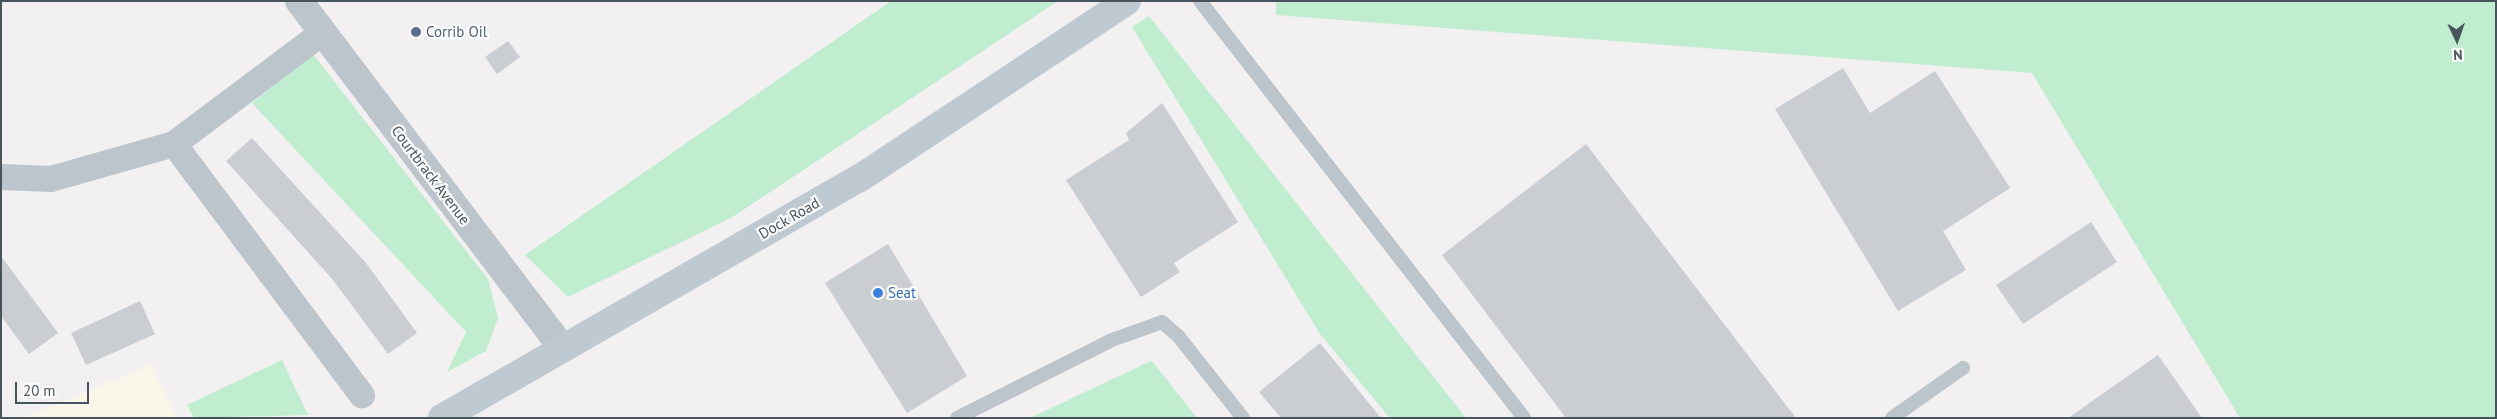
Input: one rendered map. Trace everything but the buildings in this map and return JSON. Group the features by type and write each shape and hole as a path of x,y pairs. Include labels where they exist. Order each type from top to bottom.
{"main road":[{"name":"Dock Road","path":"442,418 860,178 1127,1"}],"street":[{"name":"Courtbrack Avenue","path":"299,1 562,348"},
{"path":"10,178 51,179 174,144 323,32"},
{"path":"174,144 362,395"}],"lane":[{"path":"1200,1 1524,418"},
{"path":"957,418 1112,340 1162,322 1179,337 1243,418"},
{"path":"1892,418 1963,368"}],"shaded area":[{"path":"151,365 176,418 23,418"}],"green space":[{"path":"891,1 1058,1 731,218 568,297 525,255"},
{"path":"1276,1 2496,1 2496,418 2240,418 2032,73 1276,15"},
{"path":"1149,16 1466,418 1390,418 1320,334 1132,27"},
{"path":"313,54 488,279 498,318 486,351 447,372 466,332 252,103"},
{"path":"282,360 308,415 194,418 187,405"},
{"path":"1151,361 1197,418 1030,418"}],"place":[{"name":"Corrib Oil","path":"416,32"},
{"name":"Seat","path":"878,293"}]}
